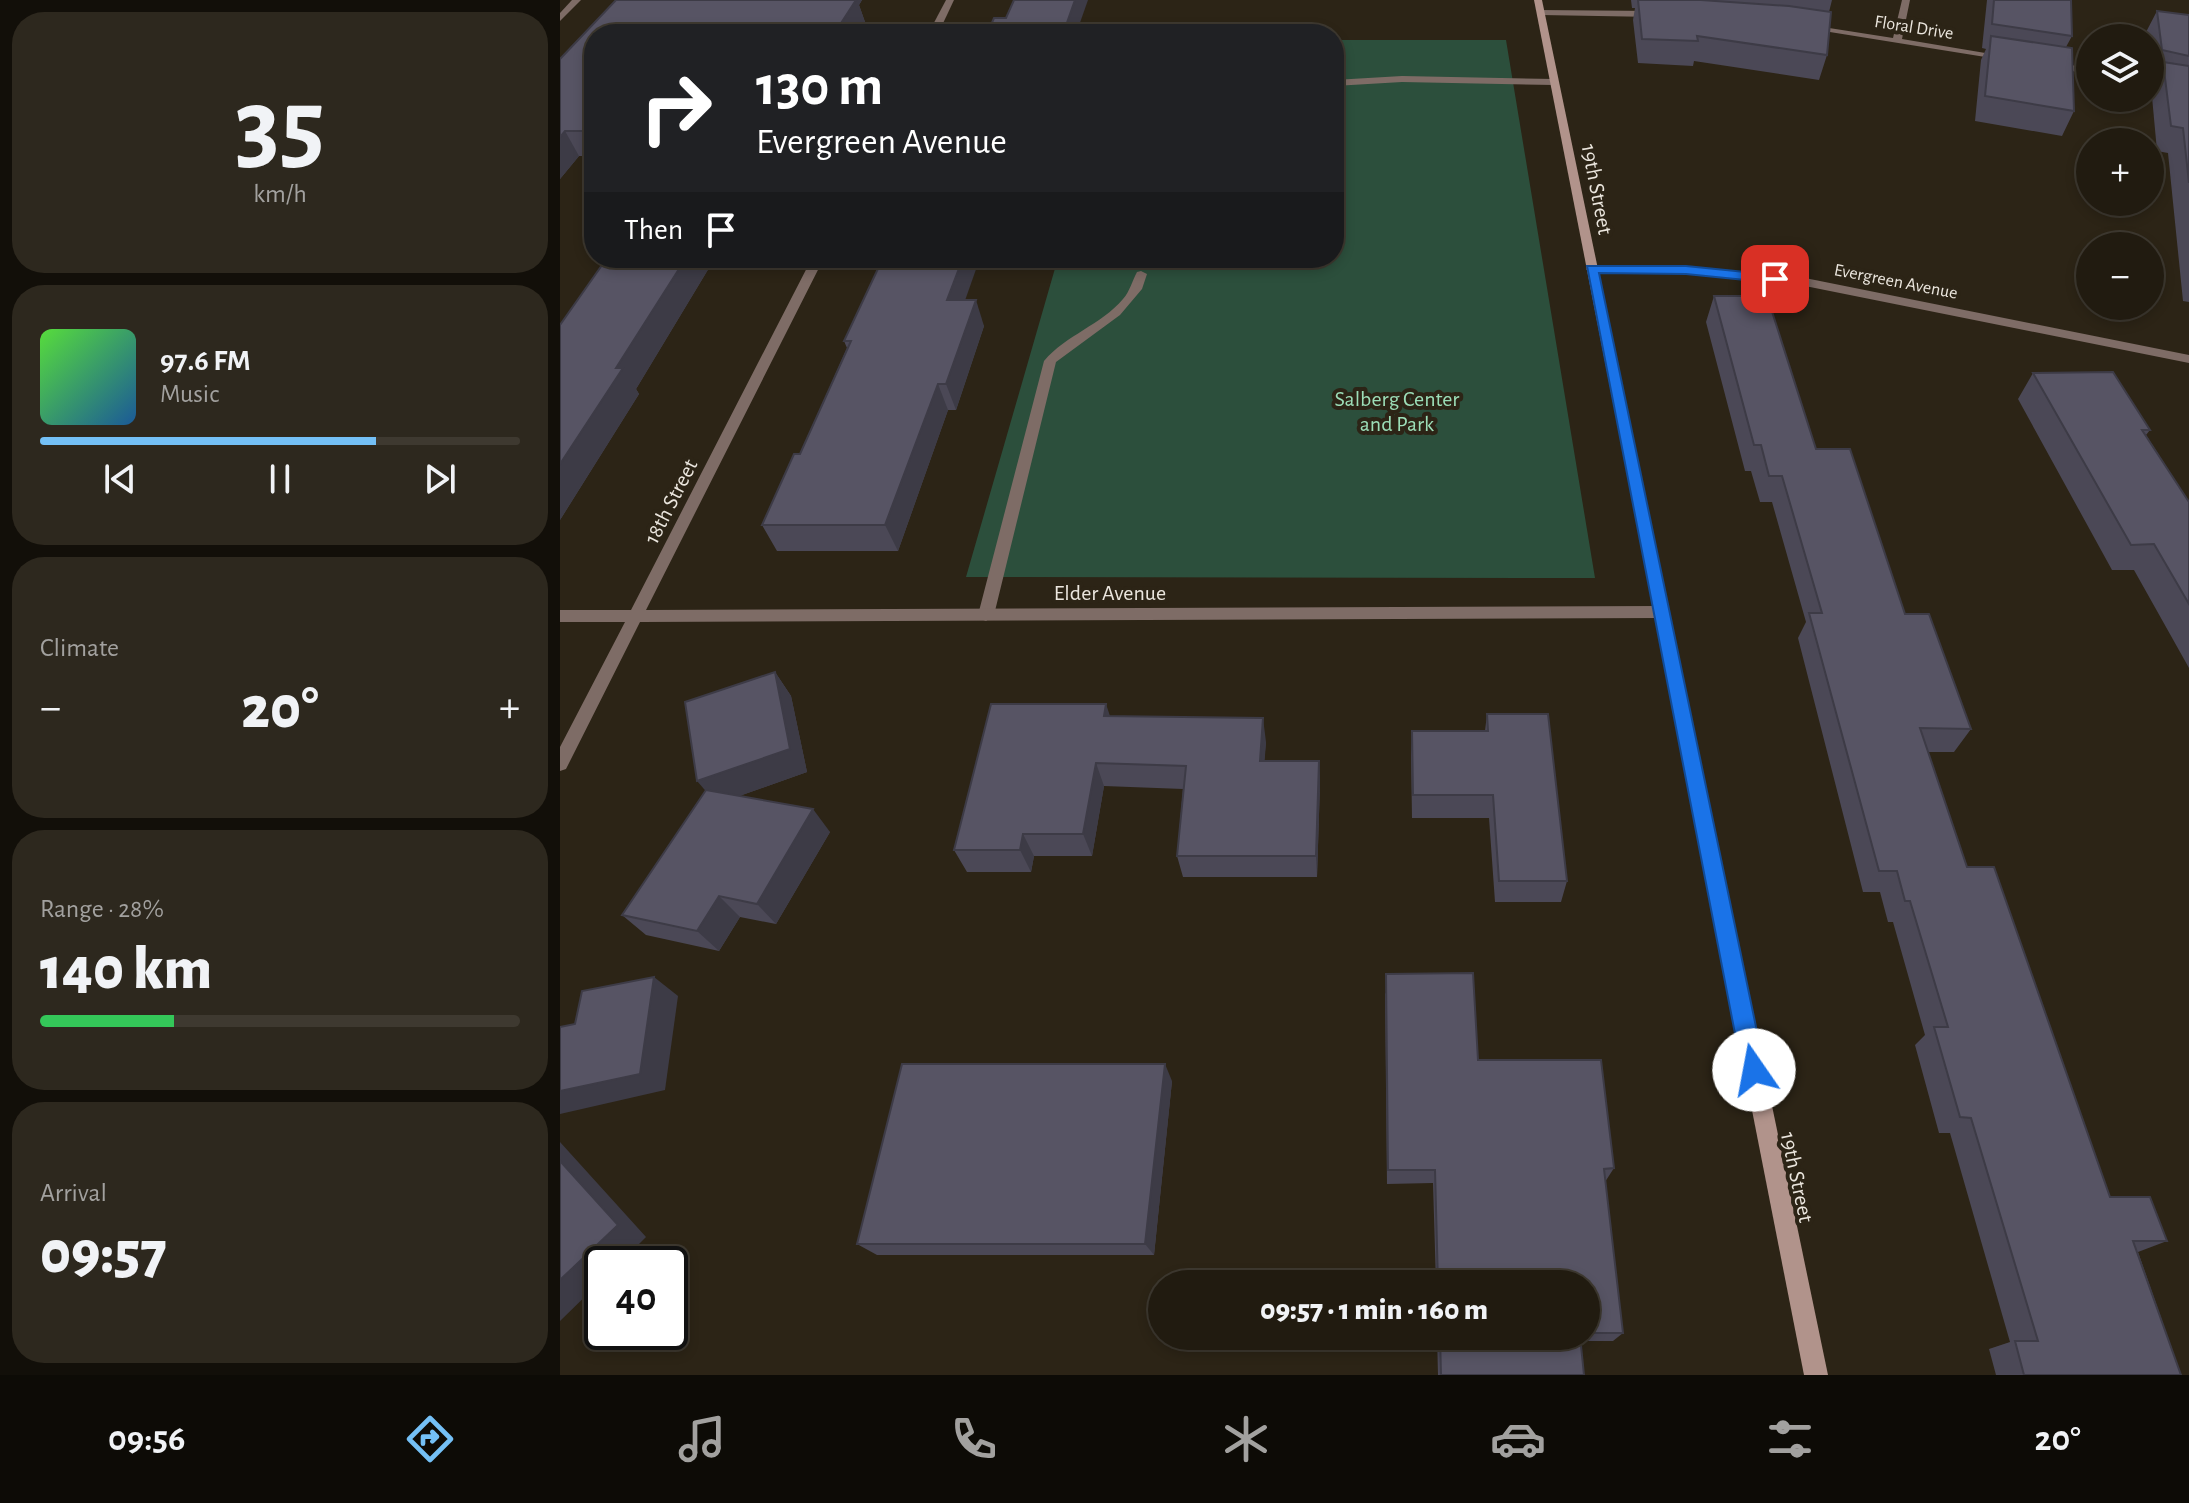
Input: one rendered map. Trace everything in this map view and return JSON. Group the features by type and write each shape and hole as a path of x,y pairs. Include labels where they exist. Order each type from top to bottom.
{"street":[{"path":"560,18 577,0"},
{"path":"938,24 950,0"},
{"path":"1897,41 1906,0"},
{"path":"1540,6 1660,14"},
{"name":"19th Street","path":"1540,6 1816,1375"},
{"name":"Floral Drive","path":"1797,26 2016,59"},
{"path":"2045,64 2076,69"},
{"path":"1344,82 1402,79 1554,82"},
{"name":"18th Street","path":"560,764 813,268"},
{"name":"Evergreen Avenue","path":"1592,269 1686,270 1805,282 2189,359"},
{"path":"986,615 1050,361 1063,347 1131,300 1141,274"},
{"name":"Elder Avenue","path":"560,616 1660,612"}],"green space":[{"name":"Salberg Center and Park","path":"1344,40 1506,40 1595,578 966,577 1055,268 1344,268"}],"building":[{"path":"616,0 856,0 840,24 593,24"},
{"path":"1014,0 1075,0 1067,24 991,24 994,18 1006,18"},
{"path":"1638,0 1701,0 1831,12 1827,55 1697,36 1698,41 1642,39"},
{"path":"1994,0 2071,0 2072,36 1992,24"},
{"path":"2157,11 2189,15 2189,56 2164,50 2164,24 2159,24"},
{"path":"584,34 584,131 565,131 560,137 560,59"},
{"path":"1991,36 2072,48 2074,111 1985,96"},
{"path":"2164,62 2189,66 2189,183 2183,128 2171,126"},
{"path":"600,268 680,268 616,368 623,368 560,464 560,325"},
{"path":"878,268 959,268 947,300 976,300 946,384 938,384 885,525 762,525 794,454 800,454 851,341 844,341"},
{"path":"1714,296 1767,296 1816,449 1850,449 1905,614 1929,614 1971,729 1920,728 1967,867 1994,867 2110,1197 2150,1197 2167,1241 2133,1241 2181,1375 2024,1375 2015,1341 2038,1341 1971,1118 1960,1117 1934,1027 1948,1027 1910,901 1905,901 1897,871 1879,871 1809,613 1822,613 1782,476 1769,476 1761,445 1754,445"},
{"path":"2113,372 2150,430 2142,430 2189,502 2189,604 2154,544 2131,545 2033,373"},
{"path":"775,672 790,749 697,781 685,702"},
{"path":"991,704 1106,704 1104,716 1263,718 1260,761 1319,761 1316,856 1177,856 1186,766 1096,763 1083,834 1023,834 1020,850 954,850"},
{"path":"1487,714 1548,714 1567,881 1499,881 1493,795 1413,795 1412,731 1488,731"},
{"path":"706,790 813,809 757,904 719,896 697,931 622,915"},
{"path":"1473,973 1478,1060 1601,1060 1614,1168 1604,1169 1623,1333 1600,1333 1600,1270 1438,1270 1435,1170 1388,1170 1386,974"},
{"path":"654,977 640,1074 560,1091 560,1027 575,1024 582,991"},
{"path":"902,1064 1165,1064 1145,1244 857,1244"},
{"path":"560,1161 618,1225 596,1246 584,1246 584,1257 560,1280"},
{"path":"1440,1350 1581,1350 1584,1375 1441,1375"}],"route":[{"path":"1754,1070 1592,269 1686,270 1775,279"}]}
